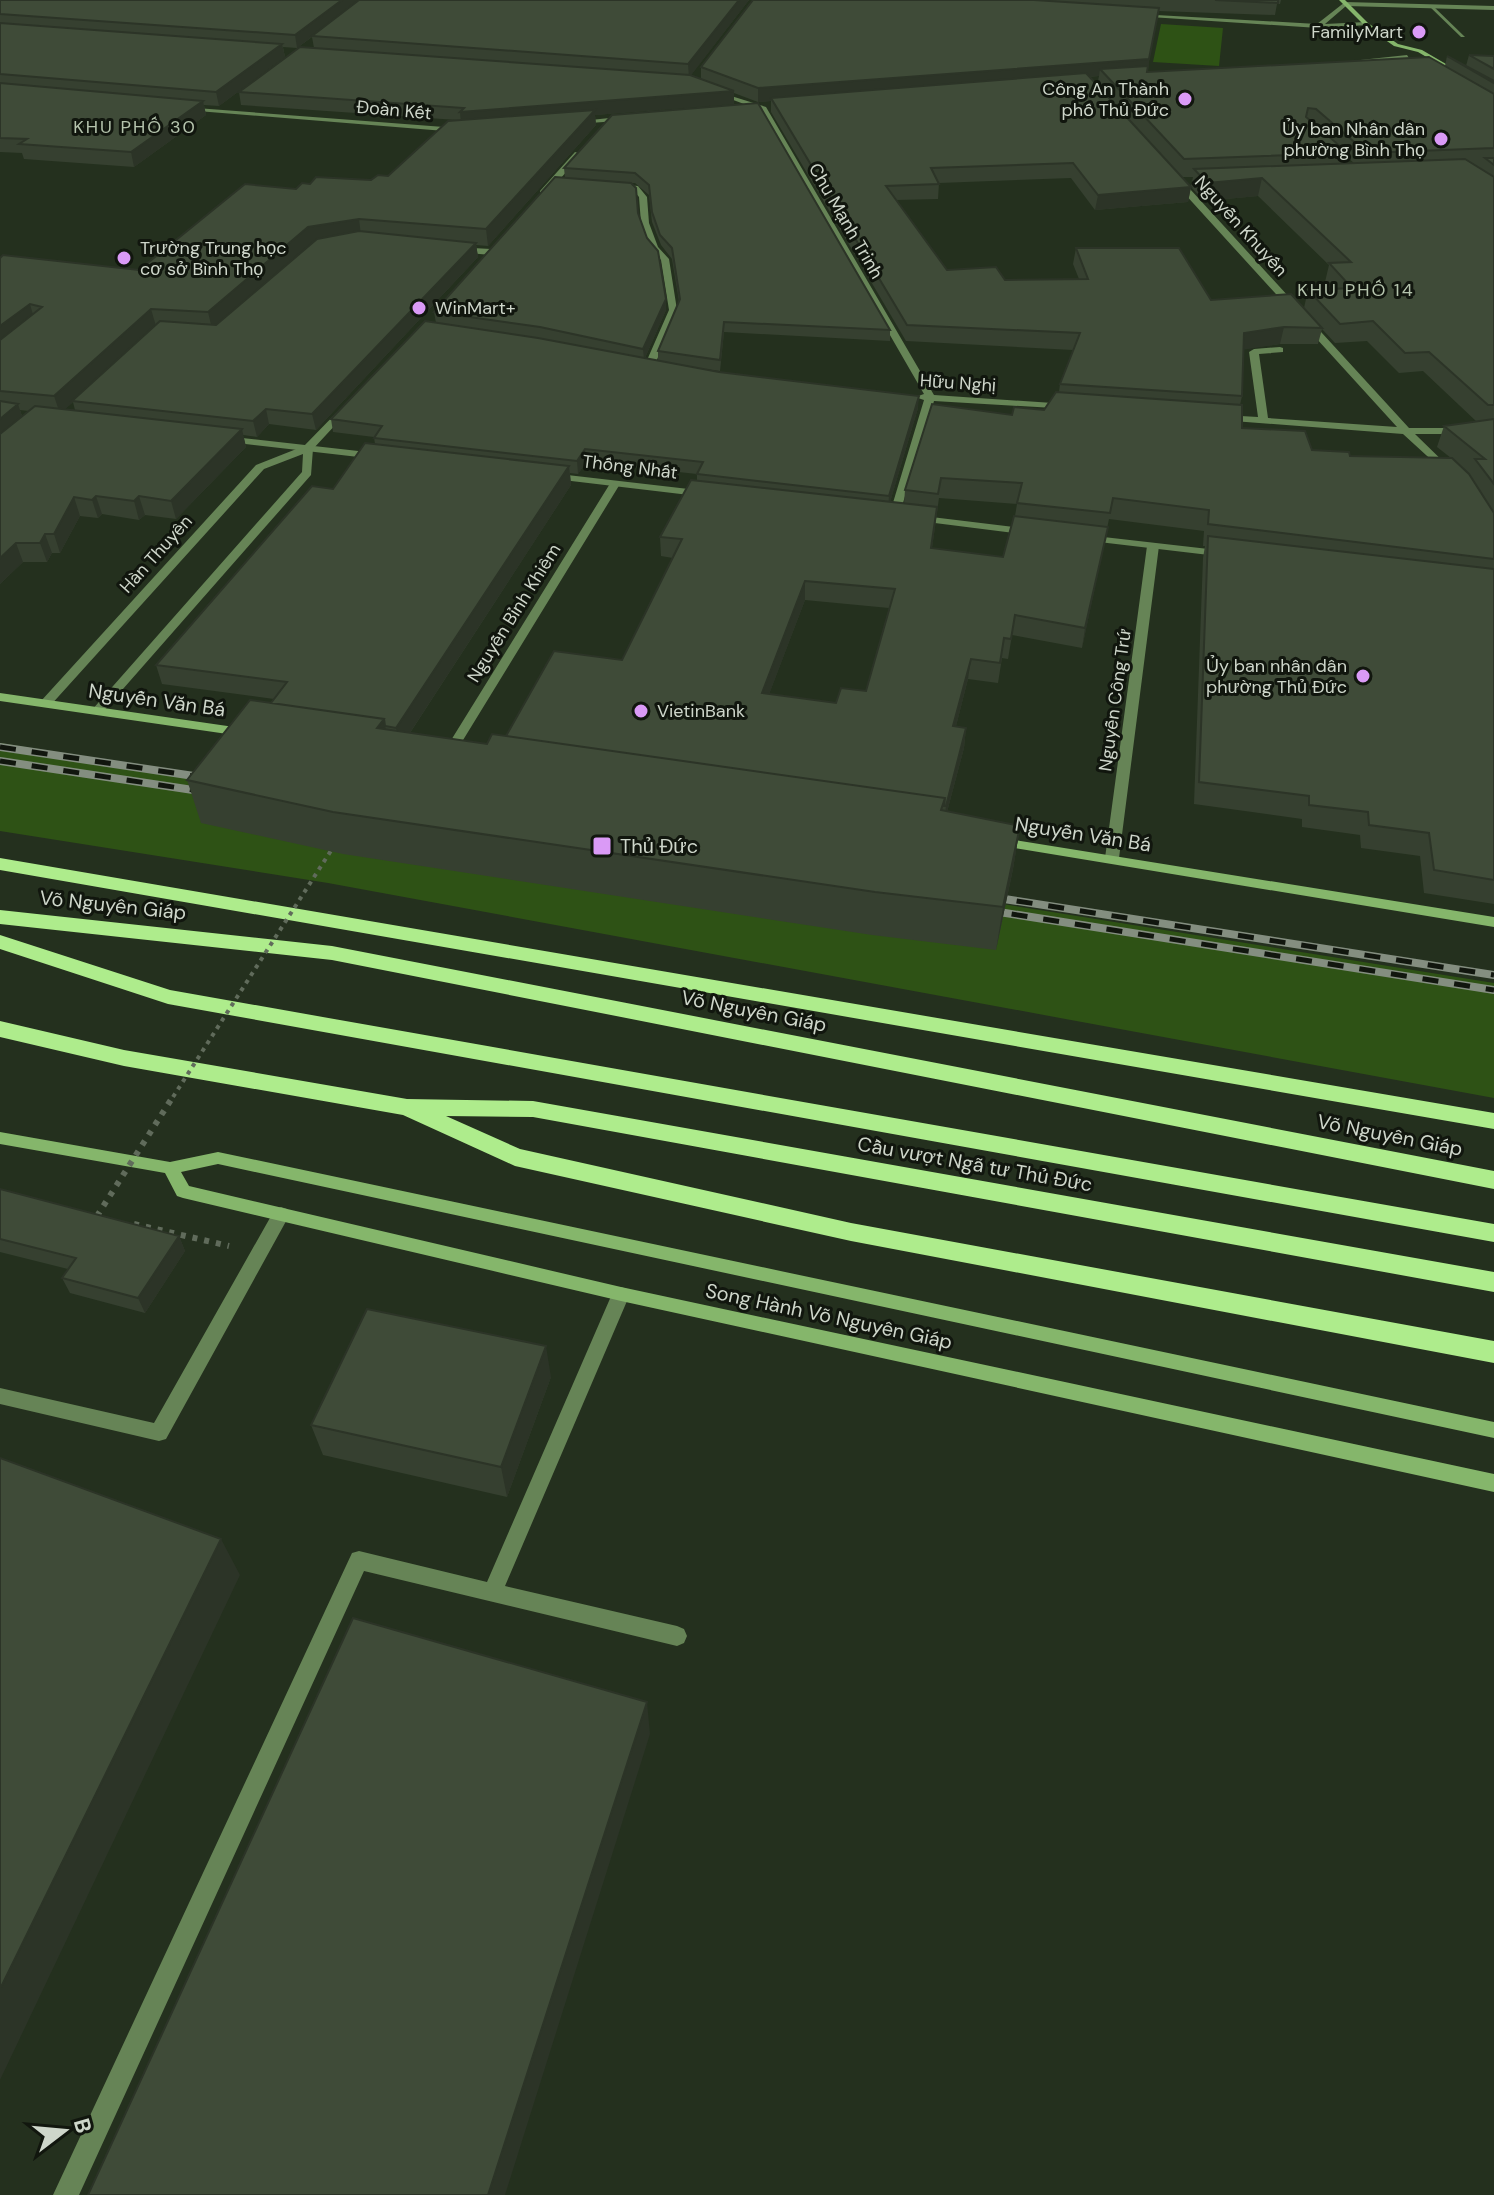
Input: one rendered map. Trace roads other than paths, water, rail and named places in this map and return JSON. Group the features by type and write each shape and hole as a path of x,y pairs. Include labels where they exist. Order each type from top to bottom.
{"highway":[{"name":"Võ Nguyên Giáp","path":"0,864 1494,1121"},
{"name":"Võ Nguyên Giáp","path":"0,917 332,953 1494,1180"},
{"name":"Cầu vượt Ngã tư Thủ Đức","path":"0,942 168,997 1494,1233"},
{"path":"0,1029 124,1058 407,1107 515,1157 851,1232 1494,1352"},
{"name":"Cầu vượt Ngã tư Thủ Đức","path":"407,1107 533,1109 1494,1282"}],"main road":[{"path":"1344,2 1366,24 1419,65"},
{"path":"1396,45 1420,51 1494,95"},
{"name":"Nguyễn Văn Bá","path":"0,697 265,736"},
{"path":"436,760 459,764"},
{"name":"Nguyễn Văn Bá","path":"972,838 1112,858 1494,922"},
{"name":"Song Hành Võ Nguyên Giáp","path":"0,1138 170,1168 218,1158 1494,1430"},
{"name":"Song Hành Võ Nguyên Giáp","path":"170,1168 183,1191 621,1294 1494,1483"}],"street":[{"path":"1318,26 1344,2 1494,8"},
{"path":"1430,6 1463,36"},
{"path":"1128,15 1318,26 1366,24"},
{"path":"1327,64 1407,57"},
{"path":"707,88 763,109"},
{"path":"224,111 237,102"},
{"name":"Đoàn Kết","path":"179,107 463,130"},
{"path":"732,111 779,108"},
{"name":"Chu Mạnh Trinh","path":"763,109 930,397"},
{"path":"565,123 639,118"},
{"path":"599,130 608,120"},
{"path":"532,205 590,140"},
{"name":"Nguyễn Khuyến","path":"1169,171 1406,431 1457,481"},
{"path":"553,182 567,183"},
{"path":"1180,182 1194,182"},
{"path":"608,186 635,188 643,197 645,223 654,248 665,259 673,310 649,367"},
{"path":"481,262 501,240"},
{"path":"447,248 491,252"},
{"path":"1263,421 1254,352 1280,350"},
{"path":"634,363 665,369"},
{"name":"Hữu Nghị","path":"914,396 1088,409"},
{"path":"894,516 930,397"},
{"name":"Hàn Thuyên","path":"45,704 260,467 308,448 350,404"},
{"path":"1215,418 1406,431 1494,431"},
{"path":"216,438 384,457"},
{"name":"Hàn Thuyên","path":"97,711 307,473 308,448"},
{"name":"Thống Nhất","path":"538,475 723,496"},
{"name":"Nguyễn Bỉnh Khiêm","path":"436,760 615,484"},
{"path":"878,514 1047,533"},
{"path":"1077,537 1246,557"},
{"name":"Nguyễn Công Trứ","path":"1112,858 1153,546"},
{"path":"0,1396 159,1433 281,1214"},
{"path":"492,1593 621,1294"},
{"path":"66,2195 359,1560 677,1636"}],"railway":[{"path":"0,747 214,779"},
{"path":"0,761 213,793"},
{"path":"985,896 1494,975"},
{"path":"980,909 1494,990"}],"place":[{"name":"FamilyMart","path":"1419,32"},
{"name":"Công An Thành phố Thủ Đức","path":"1185,99"},
{"name":"Ủy ban Nhân dân phường Bình Thọ","path":"1441,139"},
{"name":"Trường Trung học cơ sở Bình Thọ","path":"124,258"},
{"name":"WinMart+","path":"419,308"},
{"name":"Ủy ban nhân dân phường Thủ Đức","path":"1363,676"},
{"name":"VietinBank","path":"641,711"},
{"name":"Thủ Đức","path":"602,846"}],"district":[{"name":"KHU PHỐ 30","path":"135,127"},
{"name":"KHU PHỐ 14","path":"1356,290"}]}
